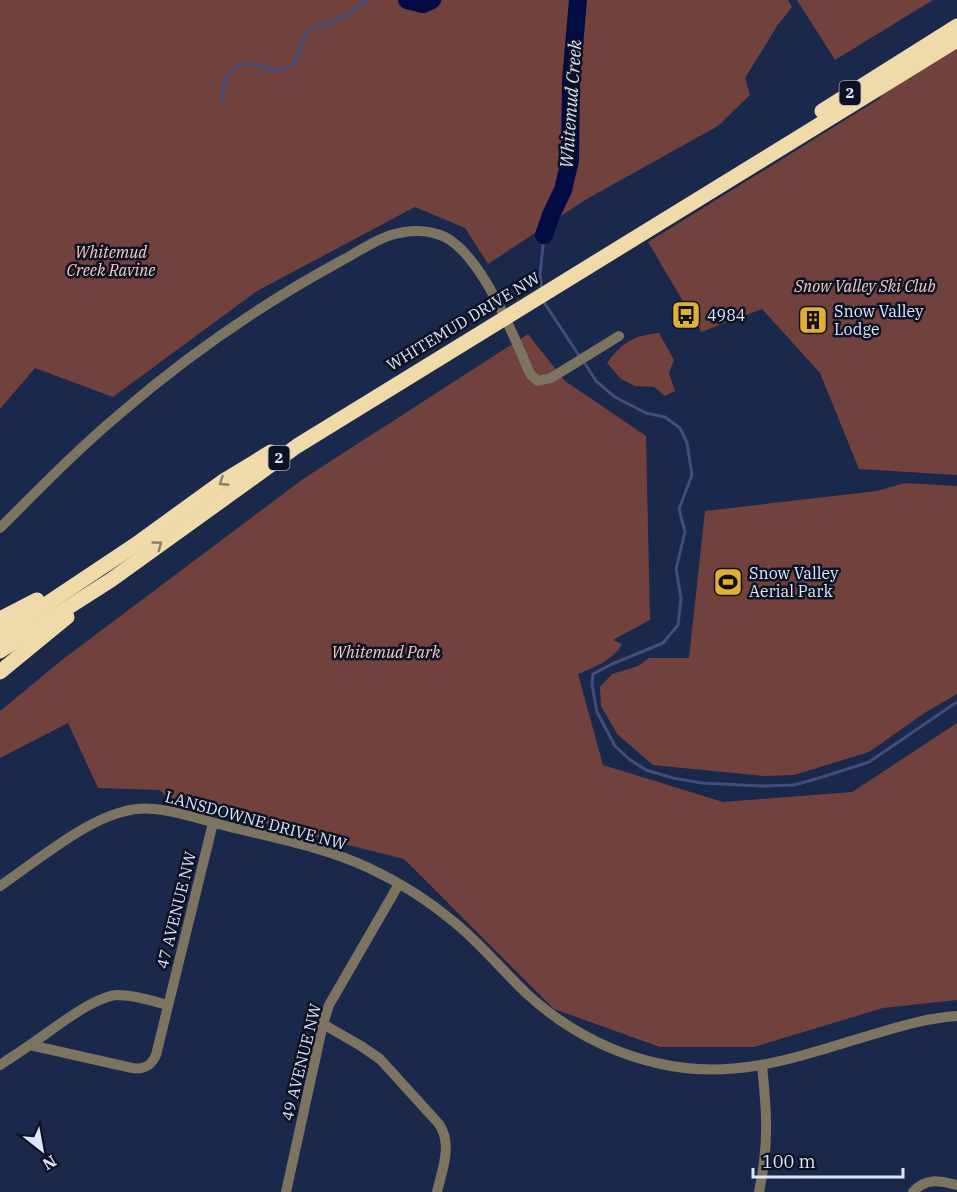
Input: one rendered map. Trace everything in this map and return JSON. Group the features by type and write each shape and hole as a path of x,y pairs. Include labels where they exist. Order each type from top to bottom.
{"highway":[{"name":"WHITEMUD DRIVE NW","path":"745,165 957,26"},
{"name":"WHITEMUD DRIVE NW","path":"0,635 111,561 222,482 745,165 957,40"},
{"name":"WHITEMUD DRIVE NW","path":"0,651 111,580 297,446 453,344"},
{"path":"0,619 111,561"},
{"path":"0,672 111,580"}],"street":[{"path":"0,528 122,412 179,366 232,327 305,281 390,235 414,231 434,233 456,244 468,256 482,276 533,379 541,381 551,378 619,336"},
{"name":"LANSDOWNE DRIVE NW","path":"0,886 107,816 135,810 154,809 304,845 370,868 423,899 460,926 548,1012 593,1040 661,1064 696,1069 762,1066 790,1060 912,1023 957,1016"},
{"name":"47 AVENUE NW","path":"30,1045 132,1068 144,1068 152,1063 156,1055 213,823"},
{"name":"49 AVENUE NW","path":"286,1192 323,1024 335,992 399,884"},
{"path":"0,1065 88,1006 107,998 118,995 132,996 168,1005"},
{"path":"323,1024 380,1059 439,1124 445,1134 447,1144 437,1192"},
{"path":"759,1192 768,1129 762,1066"},
{"path":"913,1192 921,1184 930,1181 957,1185"}],"green space":[{"name":"Whitemud Creek Ravine","path":"0,0 788,0 792,7 777,26 745,78 750,95 718,126 585,200 488,264 465,228 415,207 257,291 113,397 35,368 0,409"},
{"path":"797,0 933,0 835,60"},
{"name":"Snow Valley Ski Club","path":"957,47 957,475 859,469 820,373 762,309 701,332 693,307 688,310 648,242 879,99 887,88"},
{"path":"659,333 674,360 669,373 675,391 665,396 654,387 635,386 621,379 607,363 629,341"},
{"name":"Whitemud Park","path":"528,334 565,381 646,436 650,620 613,640 622,644 614,654 578,674 603,765 723,802 852,792 957,723 957,1000 883,1008 754,1047 660,1047 554,1009 404,859 284,829 215,807 169,800 160,790 98,788 68,723 0,758 0,711 62,660 303,479"},
{"path":"905,483 957,486 957,694 926,712 869,752 794,775 764,776 653,765 617,734 601,706 600,687 612,674 638,666 649,658 689,658 705,511 877,491"}],"waterway":[{"path":"224,102 224,83 228,75 238,66 252,64 273,70 287,68 295,61 303,39 310,30 340,19 367,0"},
{"name":"Whitemud Creek","path":"407,0 423,4 432,0"},
{"name":"Whitemud Creek","path":"544,235 563,190 570,160 571,80 578,0"},
{"name":"Whitemud Creek","path":"542,290 540,275 544,235"},
{"name":"Whitemud Creek","path":"544,299 580,357"},
{"name":"Whitemud Creek","path":"584,362 596,381 615,397 646,413 665,417 680,428 687,443 692,475 679,509 685,532 676,569 681,598 678,625 663,643 593,674 592,685 597,712 615,746 629,759 646,770 702,783 794,785 869,762 957,702"}],"place":[{"name":"4984","path":"686,315"},
{"name":"Snow Valley Lodge","path":"813,320"},
{"name":"Snow Valley Aerial Park","path":"728,582"}]}
